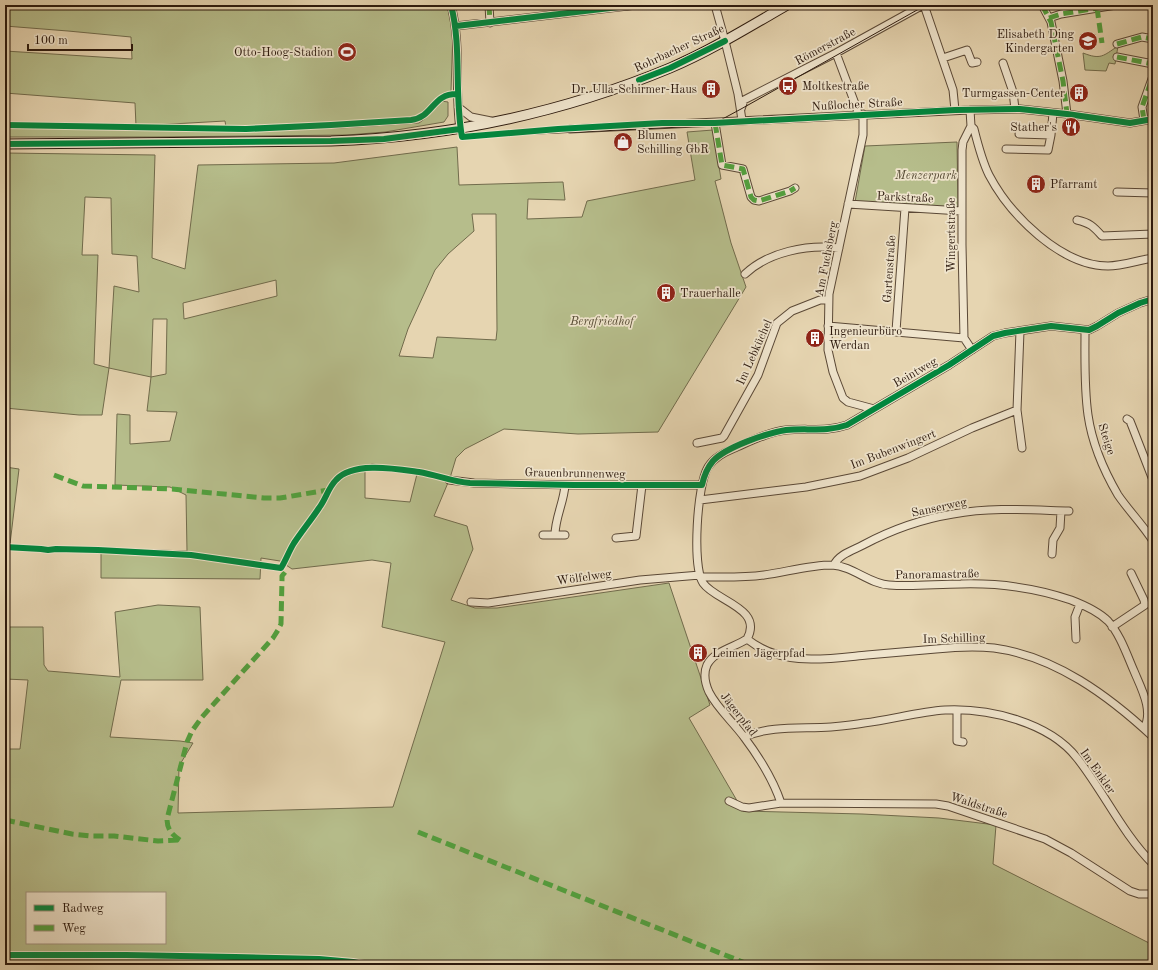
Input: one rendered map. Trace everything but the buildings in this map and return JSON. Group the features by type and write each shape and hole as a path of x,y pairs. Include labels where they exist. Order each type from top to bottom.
{"main road":[{"name":"Rohrbacher Straße","path":"5,144 344,141 392,138 460,129 554,108 609,91 670,68 726,41 787,5"}],"street":[{"path":"451,5 456,26 460,129"},
{"path":"489,5 490,22"},
{"path":"456,26 576,9 636,5"},
{"path":"715,5 726,41 741,109 742,120"},
{"path":"924,5 953,90 955,110"},
{"name":"Römerstraße","path":"741,109 744,100 836,53 924,5"},
{"path":"1042,5 1049,18 1064,82 1067,114"},
{"path":"1049,18 1061,14 1116,5"},
{"path":"1116,44 1142,37 1153,39"},
{"path":"943,58 968,50 971,63"},
{"path":"836,53 860,114"},
{"path":"1117,57 1153,64"},
{"path":"1003,63 1013,92 1015,109"},
{"path":"1144,120 1142,107 1153,76"},
{"path":"458,108 471,117 495,122"},
{"name":"Nußlocher Straße","path":"570,129 955,110 1015,109 1067,114 1130,123 1153,119"},
{"name":"Wingertstraße","path":"964,338 962,211 963,145 970,126 970,110"},
{"path":"1006,149 1048,150 1054,113"},
{"name":"Am Fuchsberg","path":"860,114 863,135 828,300 828,355 834,378 842,396 846,401 874,409"},
{"path":"715,123 722,165 743,169 754,200 759,201 795,188"},
{"path":"970,126 974,129 986,169 1000,194 1016,213 1048,243 1072,257 1089,264 1096,265 1110,266 1153,258"},
{"path":"1019,134 1051,134"},
{"path":"1117,192 1153,193"},
{"name":"Parkstraße","path":"848,204 962,211"},
{"name":"Gartenstraße","path":"896,331 904,208"},
{"path":"1077,220 1089,223 1102,236 1153,234"},
{"path":"745,274 751,268 764,261 785,253 823,247 839,248"},
{"path":"1085,330 1094,328 1118,313 1153,299"},
{"name":"Im Lebküchel","path":"698,444 722,438 724,436 758,375 778,322 792,311 820,300 828,300"},
{"path":"828,326 964,338 972,350"},
{"name":"Beintweg","path":"700,576 698,548 702,485 704,475 710,465 724,452 755,439 778,432 840,428 853,422 993,336 1054,326 1085,330"},
{"name":"Steige","path":"1085,330 1086,400 1093,437 1101,460 1118,494 1151,532 1153,541"},
{"path":"1020,331 1016,410 1022,448"},
{"name":"Im Bubenwingert","path":"700,500 806,487 860,476 908,458 972,428 1016,410"},
{"path":"1127,419 1132,426 1153,480"},
{"name":"Grauenbrunnenweg","path":"448,480 470,483 565,485 702,485"},
{"name":"Grauenbrunnenweg","path":"555,535 555,526 564,495 565,485"},
{"name":"Grauenbrunnenweg","path":"616,538 639,536 642,485"},
{"name":"Sanserweg","path":"834,565 836,561 843,556 872,540 896,529 938,516 990,510 1069,511"},
{"path":"1052,554 1053,540 1060,528 1061,510"},
{"path":"544,535 565,535"},
{"name":"Panoramastraße","path":"700,576 748,577 817,566 834,565 852,570 884,584 1005,585 1062,597 1080,604 1103,616 1119,638 1144,695 1148,718 1144,728"},
{"path":"1112,627 1145,605 1131,573"},
{"path":"700,576 710,591 744,612 750,625 750,634 747,639"},
{"name":"Wölfelweg","path":"471,602 488,603 640,580 700,576"},
{"path":"1076,639 1075,617 1080,604"},
{"name":"Im Schilling","path":"747,639 772,653 795,658 818,660 950,648 985,647 1007,650 1045,662 1068,673 1112,702 1144,728"},
{"name":"Jägerpfad","path":"747,639 714,657 707,665 704,676 712,698 744,738 767,771 781,803"},
{"path":"957,710 957,742"},
{"name":"Im Enkler","path":"744,738 756,733 772,730 850,725 930,712 957,710 981,712 1015,720 1043,731 1067,747 1077,758 1128,833 1153,864"},
{"path":"1144,728 1153,737"},
{"path":"729,801 742,807 749,808 781,803"},
{"name":"Waldstraße","path":"781,803 936,804 948,806 1045,839 1071,853 1130,891 1142,895 1153,894"}],"green space":[{"path":"5,5 447,5 453,31 451,91 434,101 418,118 247,127 226,127 225,121 136,126 135,103 5,93 5,51 132,59 131,37 5,26"},
{"path":"1118,46 1115,64 1109,63 1106,71 1085,70 1083,53 1094,56 1102,56"},
{"path":"441,101 448,102 448,116 444,122 385,132 347,135 5,137 5,127 223,131 341,128 419,123 428,116"},
{"name":"Bergfriedhof","path":"713,130 721,179 715,181 731,243 746,287 658,432 578,434 504,429 465,449 456,458 450,478 434,516 467,526 473,549 451,600 475,608 497,608 669,583 710,705 689,718 743,811 862,814 939,818 996,825 993,864 1153,945 1153,965 5,965 5,749 20,749 28,680 5,679 5,627 43,627 44,665 48,671 120,677 115,612 158,605 200,607 203,680 121,680 110,737 193,743 179,766 178,813 393,807 445,642 382,627 391,563 372,560 292,569 280,561 261,558 260,579 101,578 101,548 187,551 186,495 170,487 115,485 117,414 130,415 130,444 170,441 177,412 147,411 151,377 109,368 102,415 79,415 5,408 5,153 155,155 152,258 185,269 198,165 334,163 457,147 459,185 563,182 565,200 528,199 527,219 582,217 587,201 695,180 687,132","holes":["85,197 111,198 112,254 137,256 139,292 114,286 109,368 94,364 98,255 82,255","472,214 496,214 496,340 437,337 433,358 399,356 408,329 435,270 448,254 474,231","276,280 277,296 184,319 183,303","153,319 167,319 166,374 151,377","372,464 418,470 410,502 365,498 365,466"]},
{"name":"Menzerpark","path":"957,142 958,208 855,202 865,146"},
{"path":"5,467 19,469 10,544 5,544"}],"tram line":[{"path":"516,135 703,126 715,123 926,5"}],"marked path":[{"path":"489,5 490,23"},
{"path":"1042,5 1051,22 1063,81 1067,114"},
{"path":"1049,18 1061,14 1116,5"},
{"path":"1097,8 1102,43"},
{"path":"1117,44 1142,37 1153,39"},
{"path":"1117,57 1153,64"},
{"path":"1144,120 1142,107 1153,76"},
{"path":"715,123 722,165 743,169 751,197 754,200 759,201 795,188"},
{"path":"54,475 83,486 172,489 264,498 280,498 328,490"},
{"path":"180,840 170,831 167,819 187,742 192,731 202,717 273,638 278,630 281,624 282,576 286,571 279,567"},
{"path":"5,820 72,834 114,836 158,841 180,840"},
{"path":"418,832 750,965"}],"cycle path":[{"path":"451,5 456,38 458,104 462,137 558,129 662,123 715,123 955,110 1020,109 1130,123 1153,119"},
{"path":"456,26 636,5"},
{"path":"639,80 670,68 725,41"},
{"path":"5,125 246,129 411,120 424,115 443,97 458,94"},
{"path":"5,144 331,141 384,139 460,129"},
{"path":"5,547 191,555 281,568 294,543 321,505 333,483 344,474 353,470 364,468 388,468 426,473 470,483 702,485 706,472 713,461 727,451 758,437 786,430 832,428 847,425 949,365 993,336 1051,326 1089,330 1118,313 1153,299"},
{"path":"5,955 126,955 319,959 369,965"}],"place":[{"name":"Elisabeth Ding Kindergarten","path":"1088,41"},
{"name":"Otto-Hoog-Stadion","path":"347,52"},
{"name":"Moltkestraße","path":"788,86"},
{"name":"Dr. Ulla-Schirmer-Haus","path":"711,89"},
{"name":"Turmgassen-Center","path":"1079,93"},
{"name":"Stather's","path":"1071,127"},
{"name":"Blumen Schilling GbR","path":"623,142"},
{"name":"Pfarramt","path":"1036,184"},
{"name":"Trauerhalle","path":"666,293"},
{"name":"Ingenieurbüro Werdan","path":"815,338"},
{"name":"Leimen Jägerpfad","path":"698,653"}]}
